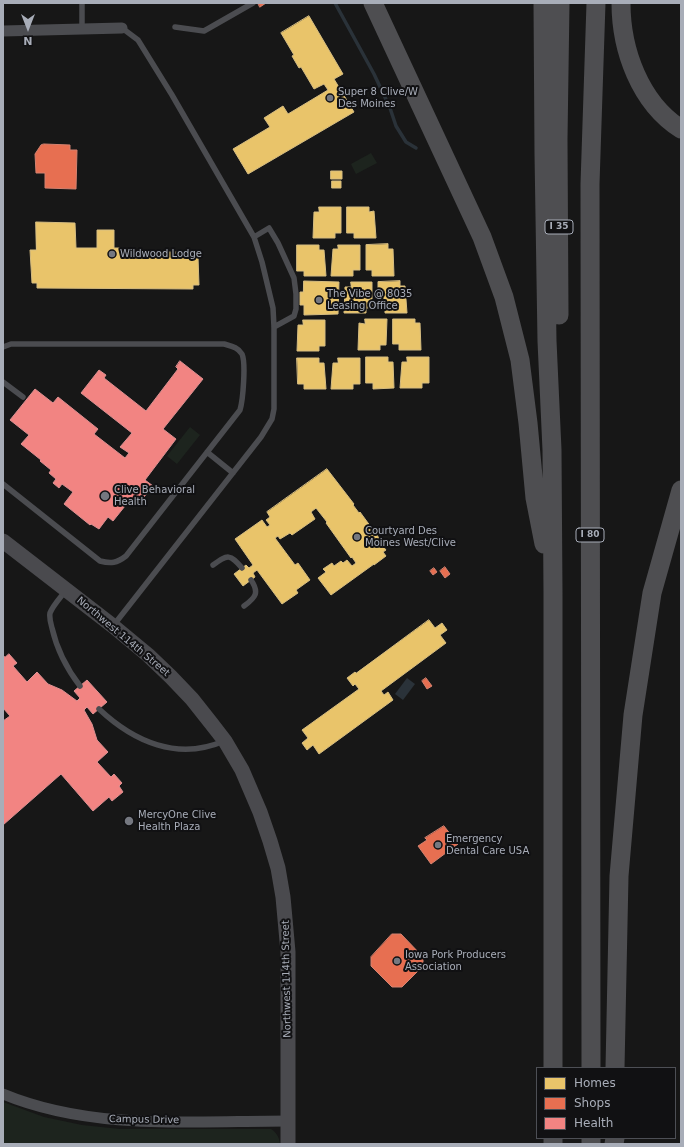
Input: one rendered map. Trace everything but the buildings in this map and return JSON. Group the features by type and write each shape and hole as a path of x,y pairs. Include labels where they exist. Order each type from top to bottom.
{"highway":[{"path":"373,3 482,237 504,297 520,360 535,498 553,594"},
{"path":"543,3 546,310 552,450 553,1067"},
{"name":"I 35","path":"552,450 560,342 558,139 560,3"},
{"name":"I 80","path":"591,1067 590,184 596,3"},
{"path":"621,3 621,13 628,54 639,82 654,105 681,129"},
{"path":"616,1067 619,876 633,715 652,594 681,490"}],"street":[{"path":"3,31 122,28"},
{"name":"Northwest 114th Street","path":"3,541 113,626 148,655 171,677 192,699 225,741 242,770 253,793 270,840 280,875 285,912 288,952 288,1144"},
{"name":"Campus Drive","path":"3,1094 53,1110 98,1119 130,1121 288,1121"}],"lane":[{"path":"82,3 82,29"},
{"path":"175,27 204,31 253,3"},
{"path":"113,626 261,437 272,419 274,409 273,308 262,262 254,237 172,95 138,40 122,28"},
{"path":"254,237 269,228 278,243 294,278 296,310 294,316 274,327"},
{"path":"3,347 11,344 224,344 232,346 242,354 243,360 242,403 240,410 126,556 114,563 100,561 3,484"},
{"path":"3,382 22,397"},
{"path":"207,452 233,473"},
{"path":"213,565 220,559 230,557 234,558 242,568"},
{"path":"244,606 256,593 256,588 251,580"},
{"path":"66,590 50,614 50,620 58,650 71,675 80,686"},
{"path":"99,709 121,728 138,738 153,743 175,748 200,749 225,741"}],"shaded area":[{"path":"371,153 377,163 356,174 351,164"},
{"path":"190,427 200,435 177,464 167,456"},
{"path":"407,678 415,684 403,700 395,694"},
{"path":"3,1102 44,1117 82,1125 120,1129 271,1129 277,1135 280,1144 3,1144"}],"waterway":[{"path":"335,3 374,74 390,108 396,126 406,142 416,148"}],"place":[{"name":"Super 8 Clive/W Des Moines","path":"330,98"},
{"name":"Wildwood Lodge","path":"112,254"},
{"name":"The Vibe @ 8035 Leasing Office","path":"319,300"},
{"name":"Clive Behavioral Health","path":"105,496"},
{"name":"Courtyard Des Moines West/Clive","path":"357,537"},
{"name":"MercyOne Clive Health Plaza","path":"129,821"},
{"name":"Emergency Dental Care USA","path":"438,845"},
{"name":"Iowa Pork Producers Association","path":"397,961"}]}
